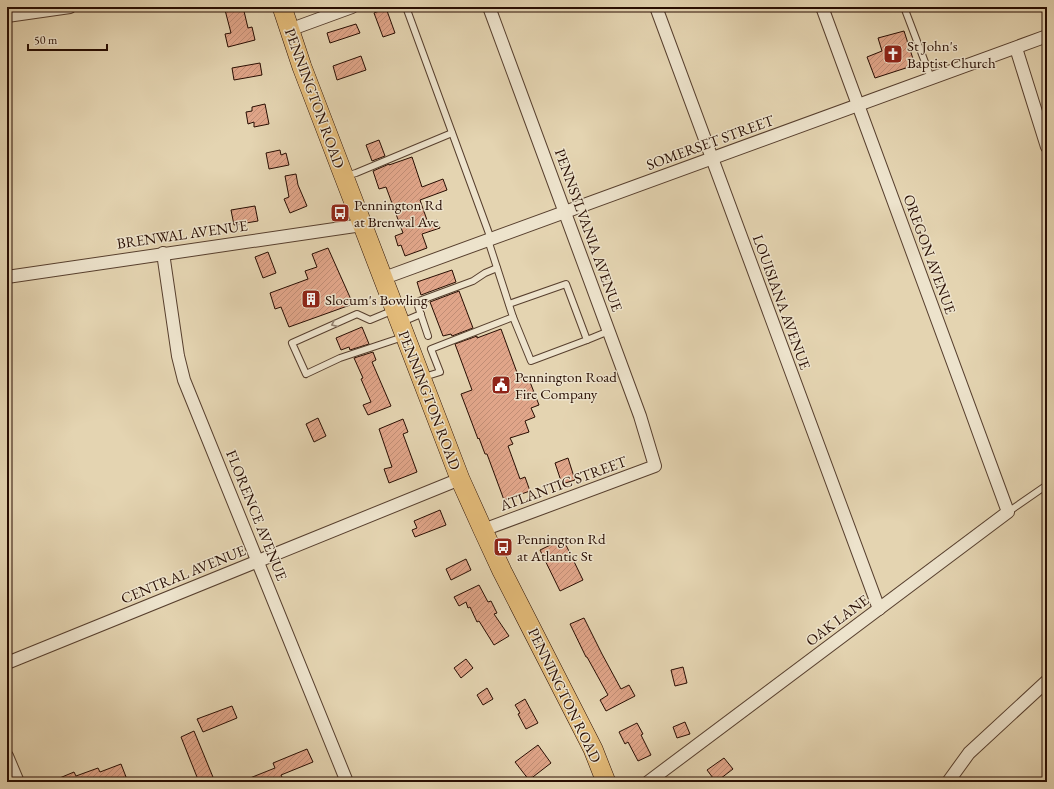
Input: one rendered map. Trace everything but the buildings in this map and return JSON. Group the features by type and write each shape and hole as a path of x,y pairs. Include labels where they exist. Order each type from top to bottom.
{"main road":[{"name":"PENNINGTON ROAD","path":"282,7 289,30 362,225 384,278 421,379 460,478 483,530 593,750 606,782"}],"street":[{"path":"7,16 70,7"},
{"path":"289,30 352,7"},
{"name":"PENNSYLVANIA AVENUE","path":"489,7 566,212 640,416 655,466"},
{"name":"LOUISIANA AVENUE","path":"656,7 879,609"},
{"name":"OREGON AVENUE","path":"822,7 1008,512"},
{"name":"SOMERSET STREET","path":"384,278 1047,36"},
{"path":"1016,48 1047,147"},
{"name":"BRENWAL AVENUE","path":"7,276 362,225"},
{"name":"FLORENCE AVENUE","path":"163,253 178,356 184,380 347,782"},
{"name":"ATLANTIC STREET","path":"483,530 655,466"},
{"name":"CENTRAL AVENUE","path":"7,663 460,478"},
{"name":"OAK LANE","path":"648,782 1008,512"},
{"path":"948,782 969,753 1047,681"},
{"path":"7,756 18,782"}],"lane":[{"path":"406,7 490,240 497,268 513,317 531,361 609,331"},
{"path":"904,7 931,78"},
{"path":"344,177 452,133"},
{"path":"428,336 418,306 419,302 423,299 473,280 484,273 497,268"},
{"path":"509,304 566,284 587,340"},
{"path":"400,323 370,320 357,314 292,343 306,374 340,358 400,323 421,314"},
{"path":"421,379 440,372 430,349 513,317"},
{"name":"OAK LANE","path":"1008,512 1047,485"}],"place":[{"name":"St John's Baptist Church","path":"893,54"},
{"name":"Pennington Rd at Brenwal Ave","path":"340,213"},
{"name":"Slocum's Bowling","path":"311,299"},
{"name":"Pennington Road Fire Company","path":"501,385"},
{"name":"Pennington Rd at Atlantic St","path":"503,547"}]}
